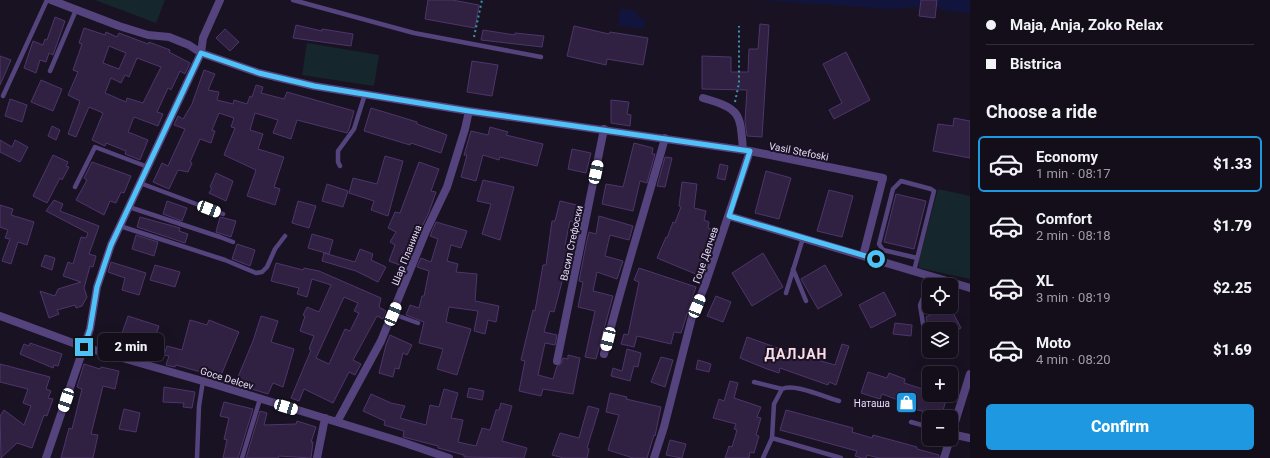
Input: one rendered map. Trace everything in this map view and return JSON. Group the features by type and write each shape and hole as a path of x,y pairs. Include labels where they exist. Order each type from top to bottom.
{"street":[{"name":"Vasil Stefoski","path":"51,0 134,31 148,35 169,36 190,45 201,53 259,73 314,86 469,111 604,129 747,151 883,178 863,256"},
{"path":"46,458 90,329 97,287 111,245 201,53 203,38 220,0"},
{"path":"703,98 733,109 741,120 747,151"},
{"name":"Шар Планина","path":"337,422 381,340 426,231 447,187 469,111"},
{"name":"Васил Стефоски","path":"557,361 604,129"},
{"path":"604,354 626,267 643,219 665,138"},
{"name":"Гоце Делчев","path":"654,458 664,428 692,317 729,216 747,151"},
{"path":"729,216 970,288"},
{"name":"Goce Delcev","path":"0,316 84,347 325,418 430,455 449,458"},
{"path":"958,412 970,374"},
{"path":"317,458 325,418"},
{"path":"958,435 970,438"},
{"path":"944,458 948,446"}],"lane":[{"path":"3,96 47,0"},
{"path":"293,0 414,33 541,57"},
{"path":"50,71 76,10"},
{"path":"340,166 338,162 338,151 354,129 365,94"},
{"path":"75,187 95,146 148,167"},
{"path":"914,271 934,191 901,181 893,189 879,244 883,250 917,258"},
{"path":"140,183 223,214"},
{"path":"129,208 232,242"},
{"path":"120,226 224,260 256,273 262,272 267,267 275,249 285,236"},
{"path":"786,293 803,238"},
{"path":"793,269 806,301"},
{"path":"923,322 920,305 932,276"},
{"path":"393,314 418,324"},
{"path":"197,458 199,406 203,381"},
{"path":"754,382 782,389"},
{"path":"763,458 772,438 774,404 782,389 788,386 839,401"},
{"path":"242,458 260,399"},
{"path":"911,422 922,425"},
{"path":"772,438 841,458"}],"path":[{"path":"473,44 482,0"},
{"path":"733,109 739,83 739,26"}],"green space":[{"path":"95,0 165,0 156,23"},
{"path":"307,43 379,55 374,86 302,75"},
{"path":"938,189 970,196 970,279 919,268 919,259"}],"shaded area":[{"path":"757,0 970,0 970,13 943,10 935,5 893,9"},
{"path":"620,9 637,11 637,17 645,19 643,29 618,25"}],"building":[{"path":"428,0 452,0 479,5 475,28 425,19"},
{"path":"921,0 937,0 935,18 919,16"},
{"path":"55,17 65,21 53,55 49,53 46,62 40,60 36,73 24,68 33,41 43,45 45,39 47,40"},
{"path":"760,24 769,25 762,137 747,136 745,121 747,90 702,89 702,56 731,57 731,72 748,72 749,49 758,49"},
{"path":"296,25 322,31 322,29 353,34 351,46 293,38"},
{"path":"574,26 609,34 610,32 648,38 643,65 607,59 606,65 567,56"},
{"path":"84,28 105,35 106,32 117,37 119,33 148,44 149,42 170,50 169,52 190,63 185,74 180,71 171,90 168,88 157,112 163,114 158,126 134,117 128,132 148,140 140,160 125,154 126,151 106,143 105,146 92,140 103,113 89,107 76,137 68,134 80,101 68,95 78,72 73,70 82,44 79,43","holes":["109,46 126,53 119,69 103,63","137,58 161,67 143,103 127,98 126,102 105,93 111,78 121,83 125,75 129,77"]},
{"path":"225,29 239,42 230,51 216,38"},
{"path":"483,30 515,35 515,33 544,36 542,47 481,40"},
{"path":"846,52 870,100 834,119 829,110 842,103 823,64"},
{"path":"0,56 11,60 0,85"},
{"path":"472,61 498,65 492,96 467,92"},
{"path":"204,70 215,74 208,90 219,92 217,100 233,104 234,100 247,104 250,96 252,97 256,85 263,87 261,93 284,99 287,92 354,111 349,129 347,133 297,120 291,139 273,133 278,120 255,113 250,130 263,134 258,149 284,157 274,187 280,189 275,205 247,196 256,170 224,155 235,128 231,127 234,118 219,113 212,130 215,131 211,143 200,139 190,162 192,163 188,172 178,170 169,189 153,182 162,163 168,166 185,129 174,125 178,116 183,119 192,104"},
{"path":"41,80 62,89 53,111 31,102"},
{"path":"10,99 27,105 22,122 5,116"},
{"path":"611,100 629,102 627,114 631,115 630,126 611,123"},
{"path":"371,108 417,122 417,124 447,135 441,153 411,143 410,145 364,131"},
{"path":"954,118 970,121 970,158 933,151 938,124 953,126"},
{"path":"52,126 60,130 56,140 48,136"},
{"path":"490,127 508,132 506,135 543,144 537,166 500,157 499,160 483,155 476,181 461,177 467,155 464,155 471,131 488,135"},
{"path":"0,140 12,147 15,140 28,147 20,162 0,152"},
{"path":"634,143 653,148 652,154 655,154 647,183 640,181 633,211 602,204 606,184 623,187"},
{"path":"572,149 591,153 586,173 568,169"},
{"path":"53,155 68,162 66,166 69,167 62,180 60,178 47,203 33,196"},
{"path":"385,156 403,161 388,216 371,210 374,201 349,193 353,178 377,184"},
{"path":"665,157 672,158 665,187 657,186"},
{"path":"92,162 131,176 124,193 121,192 116,203 110,201 104,215 76,200 87,180 84,178"},
{"path":"419,162 439,169 431,191 436,192 429,212 418,235 415,233 404,253 410,255 405,267 389,261 395,245 390,242 396,232 388,228 395,212 400,213"},
{"path":"720,164 728,166 725,180 717,178"},
{"path":"766,171 791,178 779,219 755,213"},
{"path":"216,173 233,181 226,201 209,193"},
{"path":"483,180 514,187 500,240 482,234 491,204 477,201"},
{"path":"682,182 697,184 694,208 706,211 704,220 709,222 708,228 711,229 710,239 713,240 710,253 708,252 698,275 657,258 673,222 675,223 681,207 679,206"},
{"path":"327,184 348,191 343,207 322,201"},
{"path":"829,190 853,196 842,237 817,231"},
{"path":"896,194 926,201 914,249 884,242"},
{"path":"54,200 63,204 60,211 99,226 89,254 96,256 93,267 90,266 84,288 87,297 82,306 76,308 75,305 57,310 59,314 49,318 40,291 55,296 58,289 81,282 63,276 68,262 73,264 81,237 86,238 88,233 46,211"},
{"path":"167,201 187,208 182,221 163,214"},
{"path":"298,201 316,206 309,228 292,223"},
{"path":"560,201 581,206 577,222 570,221 565,245 574,247 568,279 563,278 554,312 550,311 544,332 557,335 555,345 545,343 538,375 553,379 557,366 561,364 563,358 568,359 568,355 580,358 573,394 543,389 541,396 519,391 525,361 521,360 533,310 535,311 543,265 546,265 552,221 555,221"},
{"path":"0,205 13,209 11,215 34,222 27,245 18,242 11,264 2,261 10,239 5,238 8,230 0,227"},
{"path":"599,216 633,226 629,240 610,235 605,256 623,261 617,279 597,272 593,291 613,296 596,359 585,357 595,311 578,307 583,282 579,281 589,232 596,234"},
{"path":"140,217 180,228 179,231 188,234 185,243 137,227"},
{"path":"220,217 236,221 231,237 216,232"},
{"path":"436,222 467,231 461,248 451,245 447,261 458,264 456,272 477,274 475,301 499,306 496,322 488,320 485,334 474,331 478,311 449,307 446,322 471,329 457,375 437,369 443,349 419,343 424,322 406,315 410,305 419,308 422,296 424,296 429,271 417,267 421,258 431,262 438,239 430,236"},
{"path":"312,234 333,240 329,254 308,248"},
{"path":"136,235 158,242 154,256 132,249"},
{"path":"237,244 255,250 250,266 232,259"},
{"path":"360,249 373,254 371,260 386,267 378,282 356,271 322,261 324,253 355,262"},
{"path":"763,253 783,287 752,306 732,273"},
{"path":"45,255 55,258 52,270 41,266"},
{"path":"111,262 146,273 139,295 122,290 125,278 108,272"},
{"path":"276,263 303,270 304,268 319,271 381,298 379,307 386,311 383,319 377,316 353,360 361,364 355,375 349,372 333,403 304,389 299,401 291,398 311,350 309,349 314,336 300,331 305,316 303,315 307,307 319,312 331,285 312,279 307,297 297,294 299,288 271,281","holes":["344,297 358,303 354,311 359,313 350,331 345,329 329,364 316,358"]},
{"path":"155,265 180,272 175,287 150,280"},
{"path":"825,265 842,295 818,309 801,279"},
{"path":"639,268 696,287 681,333 674,332 671,344 637,336 634,347 621,344 624,334 628,335 639,282 634,280"},
{"path":"884,292 896,315 871,328 859,305"},
{"path":"716,296 731,302 723,322 707,316"},
{"path":"932,314 954,314 958,322 927,322 926,317"},
{"path":"128,316 159,326 152,346 121,336"},
{"path":"261,316 278,321 271,342 294,349 283,387 273,383 268,394 235,384 253,341"},
{"path":"190,320 207,325 209,320 239,332 219,380 207,375 208,374 176,365 175,367 166,365 169,356 164,355 167,346 182,350"},
{"path":"958,322 961,328 958,330"},
{"path":"895,323 912,325 911,336 893,334"},
{"path":"390,335 412,345 407,355 403,353 399,369 395,368 393,377 379,373"},
{"path":"747,337 786,351 835,365 842,344 849,346 836,385 829,382 828,385 780,368 779,373 740,358"},
{"path":"30,343 62,354 58,366 54,365 53,368 20,354 24,344 29,346"},
{"path":"627,349 641,353 638,367 634,366 630,381 611,376 613,368 622,371"},
{"path":"661,357 673,360 665,387 651,382"},
{"path":"698,360 711,364 709,372 696,369"},
{"path":"0,364 50,377 46,389 51,391 48,398 53,399 47,416 44,415 32,448 17,443 1,458 0,416 4,410 24,425 31,406 23,403 28,389 0,382"},
{"path":"84,364 100,369 101,367 119,371 115,389 103,386 91,434 98,435 93,458 61,458 69,428 72,429 82,389 77,387"},
{"path":"868,372 887,378 889,373 905,379 904,383 922,389 922,402 946,402 943,410 922,411 897,402 898,400 882,394 880,399 861,393"},
{"path":"730,381 738,383 734,398 761,407 757,417 761,418 756,435 759,436 754,453 750,452 749,458 725,458 729,446 732,447 737,430 734,429 736,424 713,418 719,399 724,401"},
{"path":"164,387 195,392 192,408 183,407 184,403 163,402"},
{"path":"469,388 484,391 482,400 467,397"},
{"path":"444,389 458,393 451,418 463,420 458,442 476,446 482,428 490,430 496,410 499,410 501,403 512,406 502,441 527,448 524,458 464,457 464,455 438,448 438,446 403,437 404,431 384,425 385,421 363,411 371,394 391,403 405,406 400,418 426,425 430,405 439,407"},
{"path":"610,393 627,397 626,399 661,407 655,436 654,435 647,458 633,458 608,450 619,415 606,412"},
{"path":"224,402 253,409 238,458 223,458 227,440 224,439 229,418 220,416"},
{"path":"588,406 599,409 587,448 589,449 587,458 564,458 552,455 560,433 579,438"},
{"path":"124,409 140,413 136,432 119,429"},
{"path":"786,410 853,428 852,432 872,438 873,435 917,447 917,449 939,455 939,458 879,458 867,455 866,458 862,458 855,456 857,451 780,430"},
{"path":"260,411 267,413 264,425 296,424 297,421 316,427 311,442 313,442 311,458 279,456 278,458 246,458"},
{"path":"670,440 686,444 682,458 666,455"}],"place":[{"name":"Наташа","path":"906,403"}],"district":[{"name":"ДАЛЈАН","path":"796,354"}],"route":[{"path":"84,347 90,329 97,287 111,245 201,53 259,73 314,86 469,111 750,151 729,216 876,259"}]}
